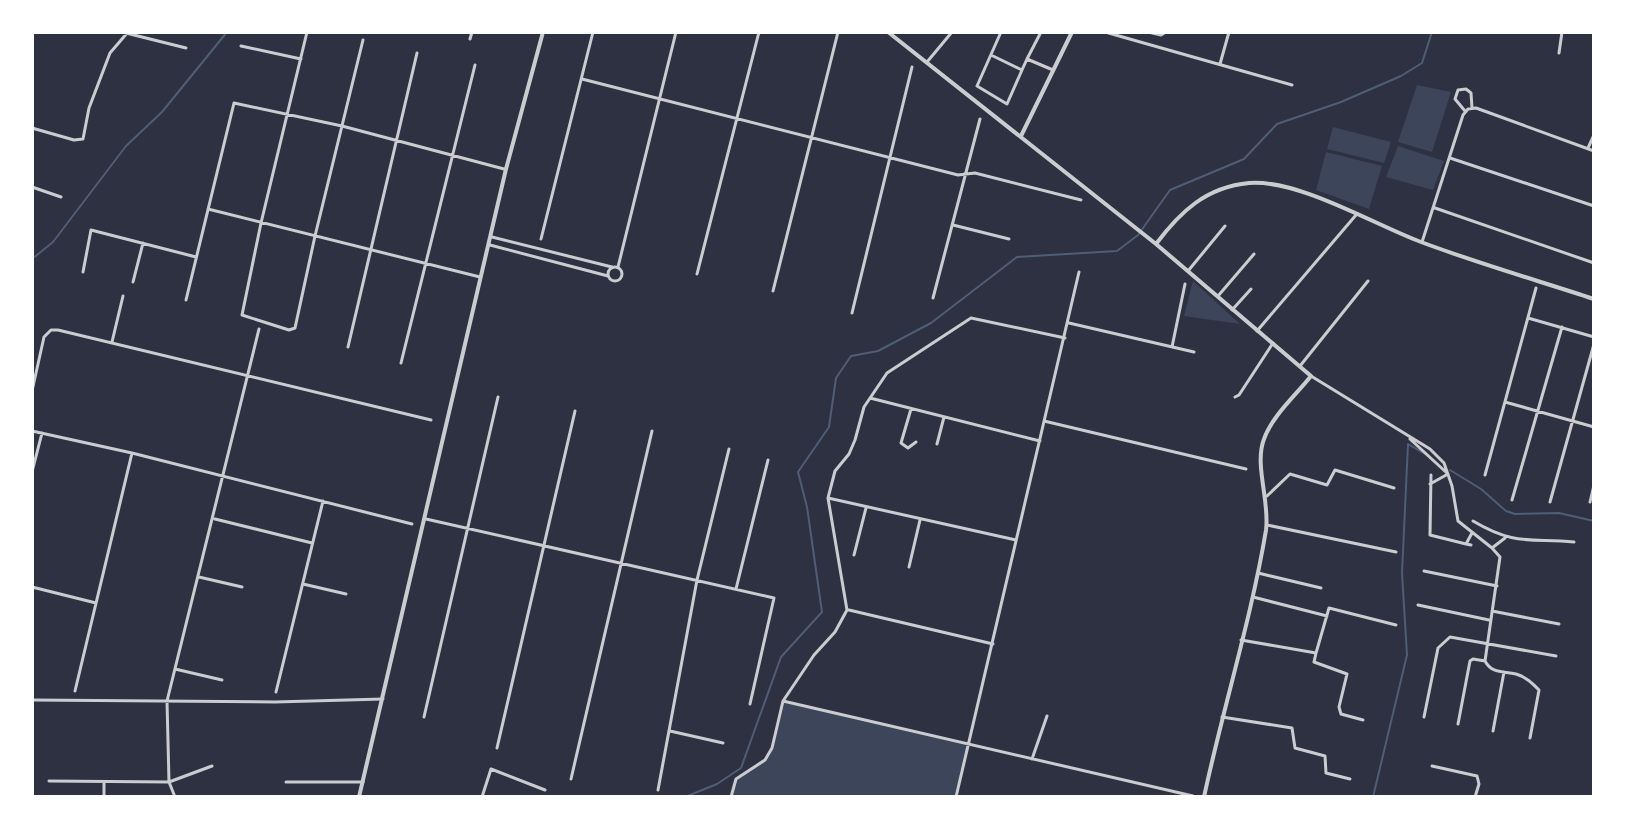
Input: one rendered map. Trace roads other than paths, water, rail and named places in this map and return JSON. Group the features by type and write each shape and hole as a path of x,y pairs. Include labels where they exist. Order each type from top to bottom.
{"street":[{"path":"32,128 74,140 83,139 96,87 110,53 126,32 186,48"},
{"path":"307,32 242,312 244,318 289,330 295,328 363,40"},
{"path":"470,39 472,32"},
{"path":"359,797 506,169 543,32"},
{"path":"541,239 593,32"},
{"path":"618,267 676,32"},
{"path":"697,274 759,32"},
{"path":"773,291 838,32"},
{"path":"888,32 1156,244 1311,376 1430,449 1444,463 1458,521 1500,557 1485,661"},
{"path":"927,62 952,32"},
{"path":"1001,32 977,86 1007,104 1041,32"},
{"path":"1021,136 1072,32"},
{"path":"1105,32 1292,85"},
{"path":"1148,32 1161,35 1166,32"},
{"path":"1220,64 1229,32"},
{"path":"1559,53 1562,32"},
{"path":"241,46 301,59"},
{"path":"348,347 417,53"},
{"path":"991,55 1022,70"},
{"path":"1027,59 1053,70"},
{"path":"401,363 475,65"},
{"path":"852,313 912,67"},
{"path":"582,79 958,175 966,173 1081,200"},
{"path":"1466,111 1455,99 1458,90 1466,89 1471,93 1474,108"},
{"path":"186,300 234,103 342,126 506,169"},
{"path":"1466,111 1474,108 1594,151"},
{"path":"1422,242 1466,111"},
{"path":"933,298 980,119"},
{"path":"1588,148 1594,135"},
{"path":"1450,158 1594,206"},
{"path":"1156,244 1192,204 1221,189 1249,183 1290,190 1422,242 1594,299"},
{"path":"32,187 61,197"},
{"path":"1434,208 1594,263"},
{"path":"208,209 482,278"},
{"path":"1257,331 1356,215"},
{"path":"953,225 1009,239"},
{"path":"1188,271 1225,226"},
{"path":"83,272 91,230 196,257"},
{"path":"492,237 618,267"},
{"path":"133,282 143,243"},
{"path":"490,245 608,276 612,281 620,280 623,273 618,267"},
{"path":"1218,296 1254,254"},
{"path":"608,276 612,267"},
{"path":"956,797 1079,272"},
{"path":"1300,366 1368,281"},
{"path":"1172,347 1185,284"},
{"path":"1485,475 1536,288"},
{"path":"1232,310 1251,289"},
{"path":"112,343 123,296"},
{"path":"731,797 736,779 765,760 772,748 783,701 814,655 835,632 847,610 828,498 835,471 849,454 870,398 887,373 971,318 1065,338"},
{"path":"1528,318 1594,337"},
{"path":"1068,323 1194,352"},
{"path":"1512,500 1562,327"},
{"path":"175,797 169,782 167,701 259,329"},
{"path":"32,391 44,337 51,330 58,330 431,420"},
{"path":"1235,397 1273,343"},
{"path":"1550,502 1594,344"},
{"path":"1204,797 1267,525 1267,496 1261,456 1264,439 1311,376"},
{"path":"424,717 498,397"},
{"path":"870,398 1040,441"},
{"path":"1505,402 1594,427"},
{"path":"911,409 901,443 908,448 916,442"},
{"path":"497,748 575,411"},
{"path":"937,444 944,417"},
{"path":"1044,421 1246,469"},
{"path":"977,432 979,426"},
{"path":"32,431 223,475 412,524"},
{"path":"571,779 652,431"},
{"path":"32,472 42,433"},
{"path":"1406,435 1448,474"},
{"path":"658,790 697,580 729,449"},
{"path":"75,691 132,453"},
{"path":"736,589 768,460"},
{"path":"1267,496 1290,474 1327,485 1335,470 1394,488"},
{"path":"1430,484 1448,474"},
{"path":"1431,475 1430,535 1471,545"},
{"path":"1590,502 1594,485"},
{"path":"828,498 1016,540"},
{"path":"276,692 323,501"},
{"path":"854,555 866,507"},
{"path":"213,519 312,543"},
{"path":"426,519 774,598 750,704"},
{"path":"909,567 921,519"},
{"path":"1473,521 1505,537 1530,542 1574,542"},
{"path":"1267,525 1396,552"},
{"path":"1466,544 1472,533"},
{"path":"1492,548 1505,537"},
{"path":"1424,571 1497,586"},
{"path":"1258,573 1321,588"},
{"path":"198,577 242,587"},
{"path":"302,583 346,594"},
{"path":"32,587 96,603"},
{"path":"1252,596 1327,616"},
{"path":"1418,605 1491,620"},
{"path":"1363,720 1341,714 1339,707 1347,674 1314,662 1329,608 1396,625"},
{"path":"847,610 993,644"},
{"path":"1492,611 1559,624"},
{"path":"1424,717 1438,648 1450,637 1556,656"},
{"path":"1241,640 1316,653"},
{"path":"1458,724 1470,661 1485,661 1494,671 1528,680 1539,690 1530,738"},
{"path":"175,669 222,680"},
{"path":"1493,731 1504,672"},
{"path":"32,700 383,699"},
{"path":"783,701 1193,796"},
{"path":"1032,759 1047,716"},
{"path":"1222,717 1292,728 1295,748 1325,756 1326,773 1350,779"},
{"path":"670,731 723,743"},
{"path":"49,781 169,782 212,766"},
{"path":"1432,766 1477,776 1479,784 1475,797"},
{"path":"482,797 489,769 545,790"},
{"path":"104,782 104,797"},
{"path":"286,782 363,782"}],"waterway":[{"path":"32,259 53,242 126,146 162,112 227,32"},
{"path":"685,797 717,784 741,768 781,657 822,612 807,507 798,472 829,427 836,378 851,356 878,351 931,323 1017,257 1117,251 1138,235 1170,190 1244,159 1277,124 1341,102 1401,76 1422,63 1432,32"},
{"path":"1373,797 1407,655 1402,573 1408,444 1425,454"},
{"path":"1450,470 1481,489 1506,511 1515,514 1559,513 1594,521"}]}
